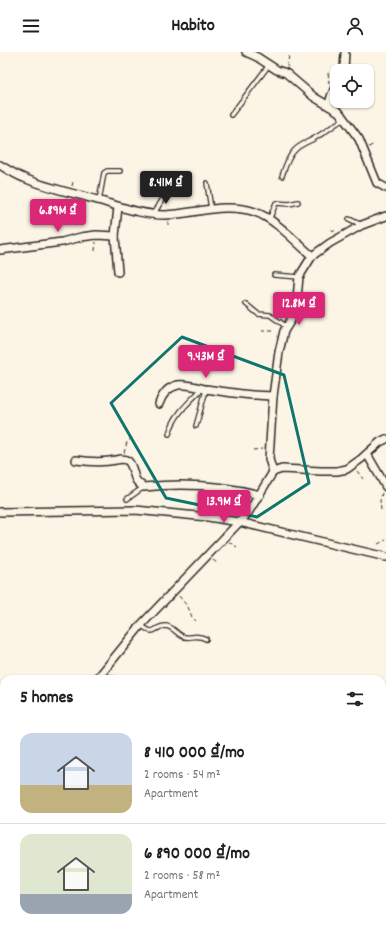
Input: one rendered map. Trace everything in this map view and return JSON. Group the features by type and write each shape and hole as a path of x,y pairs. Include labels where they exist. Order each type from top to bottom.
{"street":[{"path":"246,52 286,73 314,97 339,112 359,139 377,183 386,188"},
{"path":"344,64 345,52"},
{"path":"329,106 330,98"},
{"path":"0,166 23,178 58,189 118,207 153,214 166,215 211,209 238,208 248,210 260,214 269,220 312,256"},
{"path":"118,207 115,236 118,272"},
{"path":"273,472 269,459 273,396 279,352 286,329 296,308 299,277 312,256 330,243 362,224 386,216"},
{"path":"0,250 45,245 96,235 115,236"},
{"path":"159,404 164,393 171,388 178,386 204,388 256,396 273,396"},
{"path":"101,675 141,625 253,507 273,472 282,469 337,471 347,469 380,442 386,439"},
{"path":"367,454 385,483"},
{"path":"76,460 98,463 124,459 128,461 136,481 144,487 171,484 202,486 238,490 260,495"},
{"path":"0,512 135,510 208,517 239,522 386,557"}],"lane":[{"path":"231,115 270,64"},
{"path":"282,176 293,151 345,119"},
{"path":"99,201 104,173 107,171 120,171"},
{"path":"207,183 211,209"},
{"path":"153,214 162,200"},
{"path":"269,220 276,203 289,204 298,202"},
{"path":"349,219 362,224"},
{"path":"274,274 299,277"},
{"path":"246,304 258,314 270,315 286,329"},
{"path":"196,426 204,388"},
{"path":"169,434 172,424 178,414 204,388"},
{"path":"127,499 144,487"},
{"path":"141,625 151,631 166,626 171,627 182,636 200,636 206,639"}],"path":[{"path":"286,73 289,56"},
{"path":"95,251 96,235"},
{"path":"262,331 286,329"},
{"path":"124,459 125,446 133,437"},
{"path":"253,450 270,448"},
{"path":"353,465 363,479"},
{"path":"381,510 380,501 382,494"},
{"path":"224,538 238,547"},
{"path":"378,544 386,540"},
{"path":"174,590 184,602 192,617 196,621"}],"highlighted area":[{"path":"182,337 284,375 309,483 257,517 166,498 111,403"}]}
